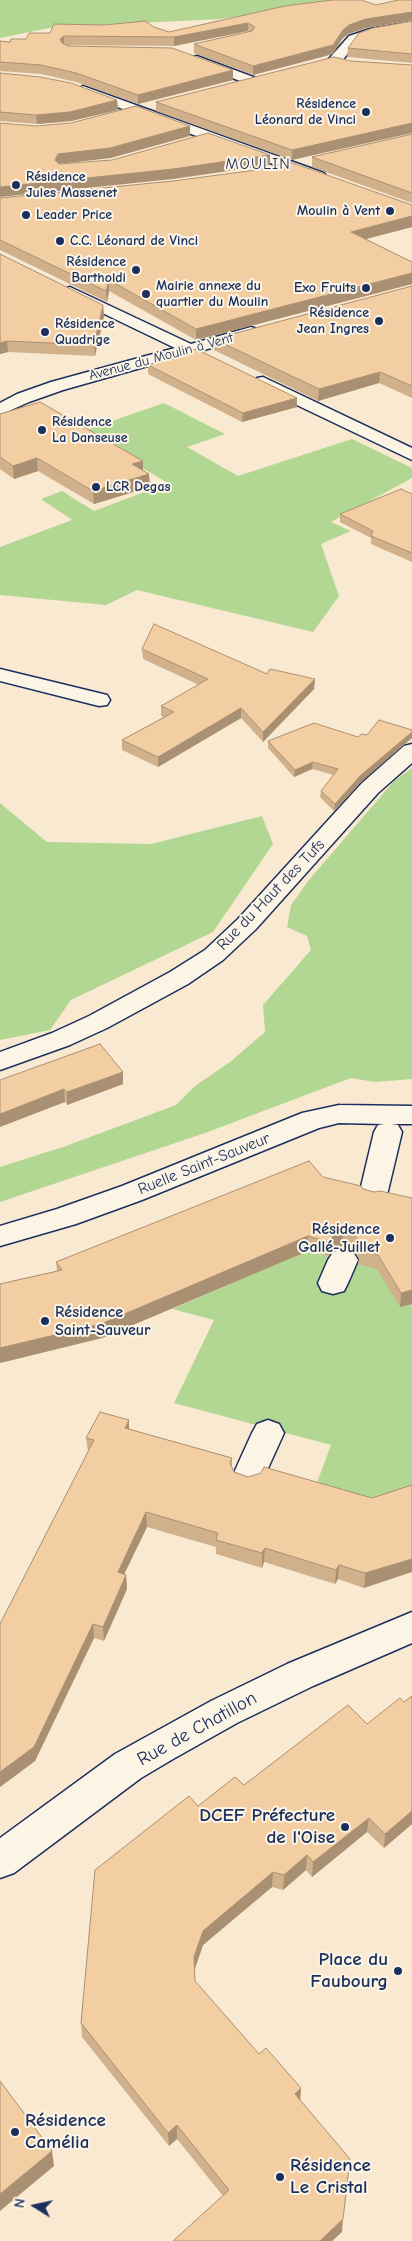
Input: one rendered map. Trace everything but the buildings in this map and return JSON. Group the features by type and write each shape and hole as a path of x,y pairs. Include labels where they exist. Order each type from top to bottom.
{"street":[{"path":"351,64 329,62 339,57 348,42 353,38 377,31 412,25"},
{"path":"183,55 257,80 234,85"},
{"path":"68,86 331,180"},
{"path":"121,115 160,105"},
{"path":"192,141 210,136"},
{"path":"270,171 322,160"},
{"path":"52,284 215,359"},
{"name":"Avenue du Moulin à Vent","path":"0,410 51,387 270,327"},
{"path":"251,376 412,455"},
{"path":"0,675 99,700"},
{"name":"Rue du Haut des Tufs","path":"0,1061 86,1029 162,987 214,955 247,924 370,788 412,751"},
{"name":"Ruelle Saint-Sauveur","path":"0,1236 66,1217 132,1193 312,1120 339,1114 412,1115"},
{"path":"373,1195 388,1132"},
{"path":"248,1477 268,1433"},
{"name":"Rue de Chatillon","path":"0,1860 128,1766 176,1738 300,1675 412,1627"}],"green space":[{"path":"0,0 340,0 221,19 54,27 0,38"},
{"path":"164,403 225,434 187,447 238,476 352,439 412,468 412,478 331,522 351,531 321,544 339,596 313,632 137,590 106,605 0,595 0,547 72,520 41,499 62,491 94,511 168,483 125,458 75,434"},
{"path":"412,768 412,1079 375,1082 351,1078 205,1133 0,1202 0,1167 66,1146 176,1105 195,1086 230,1062 265,1032 263,1005 311,950 307,936 287,927 291,905 309,880 394,781"},
{"path":"0,803 47,842 151,844 262,816 273,844 213,932 71,1000 50,1030 0,1040"},
{"path":"285,1245 402,1275 412,1304 412,1499 371,1512 312,1496 331,1445 174,1403 214,1320 172,1309 295,1256"}],"place":[{"name":"Résidence Léonard de Vinci","path":"366,112"},
{"name":"Résidence Jules Massenet","path":"16,185"},
{"name":"Moulin à Vent","path":"390,211"},
{"name":"Leader Price","path":"26,215"},
{"name":"C.C. Léonard de Vinci","path":"60,241"},
{"name":"Résidence Bartholdi","path":"136,270"},
{"name":"Exo Fruits","path":"366,288"},
{"name":"Mairie annexe du quartier du Moulin","path":"146,294"},
{"name":"Résidence Jean Ingres","path":"379,321"},
{"name":"Résidence Quadrige","path":"45,332"},
{"name":"Résidence La Danseuse","path":"42,430"},
{"name":"LCR Degas","path":"96,487"},
{"name":"Résidence Gallé-Juillet","path":"390,1238"},
{"name":"Résidence Saint-Sauveur","path":"45,1321"},
{"name":"DCEF Préfecture de l'Oise","path":"345,1827"},
{"name":"Place du Faubourg","path":"398,1971"},
{"name":"Résidence Camélia","path":"15,2132"},
{"name":"Résidence Le Cristal","path":"280,2177"}],"district":[{"name":"MOULIN","path":"258,164"}]}
